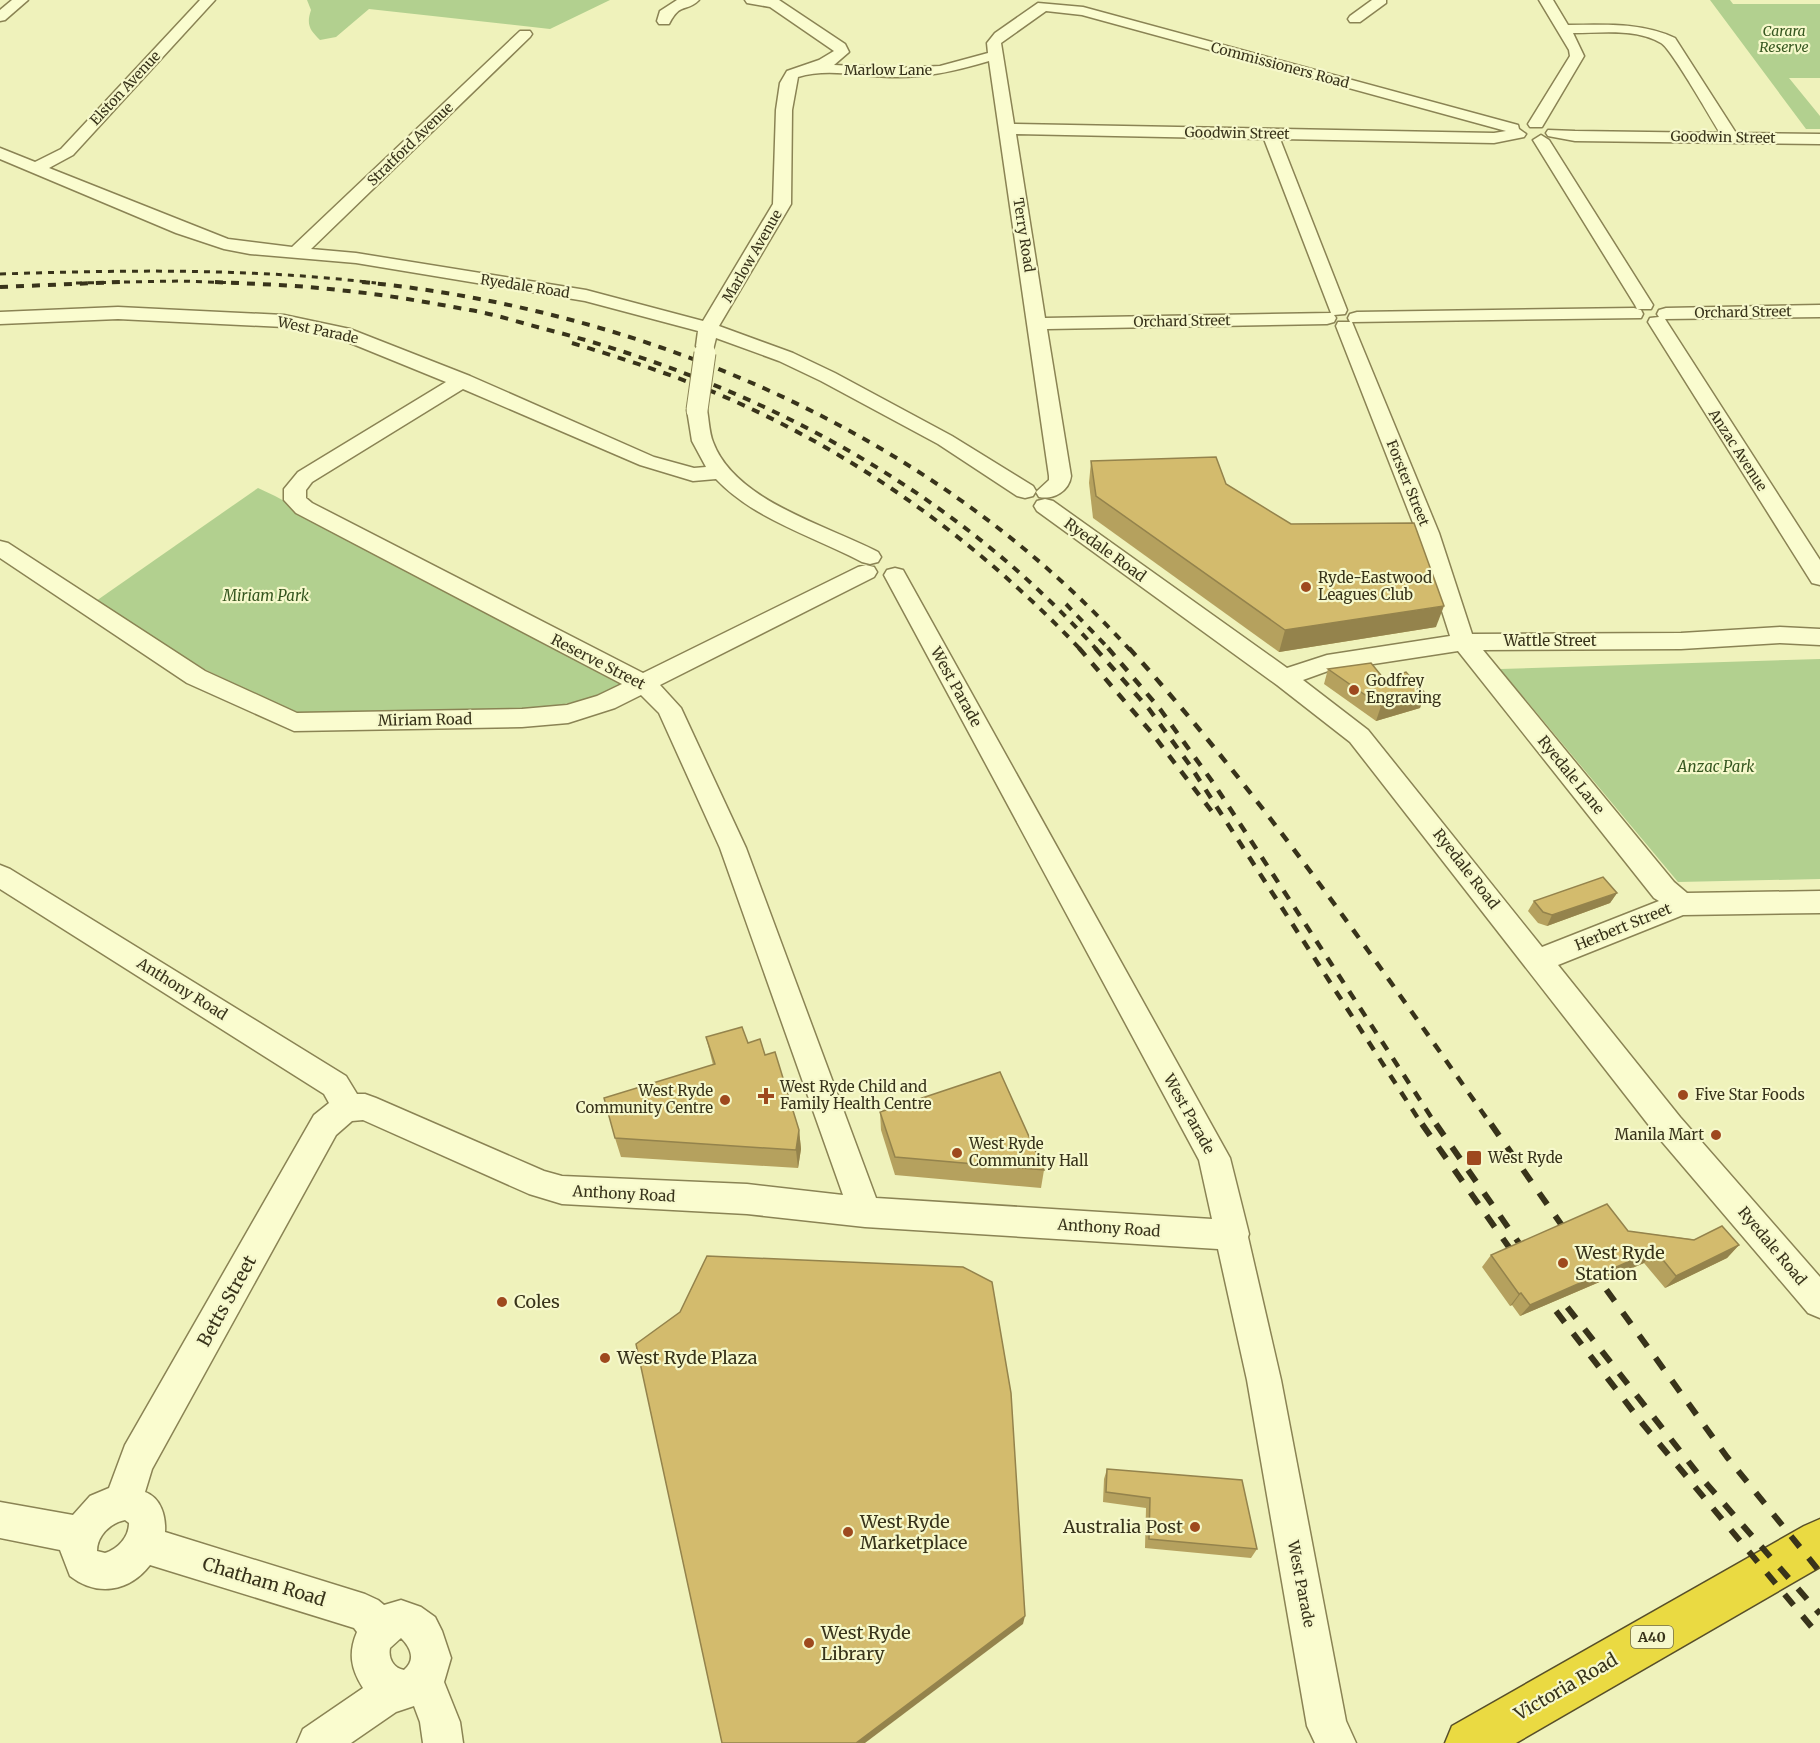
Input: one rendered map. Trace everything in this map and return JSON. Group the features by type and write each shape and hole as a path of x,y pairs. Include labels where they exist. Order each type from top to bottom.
{"highway":[{"name":"Victoria Road","path":"1482,1740 1820,1542"}],"street":[{"path":"0,17 21,0"},
{"name":"Elston Avenue","path":"36,168 66,152 208,0"},
{"path":"664,21 665,14 676,5 692,0"},
{"name":"Marlow Avenue","path":"729,480 701,440 698,410 708,328 782,204 784,110 788,83 792,74 815,69 834,60 842,52 840,47 774,3 752,0"},
{"path":"1355,19 1379,0"},
{"path":"1546,0 1577,56 1552,94 1544,133 1646,321 1661,318"},
{"path":"996,55 994,43 1040,3"},
{"name":"Commissioners Road","path":"1040,3 1083,11 1517,131"},
{"path":"1563,29 1643,31 1670,41 1730,136"},
{"name":"Stratford Avenue","path":"296,253 525,34"},
{"name":"Marlow Lane","path":"815,69 898,73 940,70 996,55"},
{"name":"Terry Road","path":"996,55 1060,476 1059,483 1046,499"},
{"name":"Goodwin Street","path":"1466,137 1496,134 1497,128 1488,122"},
{"name":"Goodwin Street","path":"1007,129 1494,138 1517,131 1528,139 1544,133 1575,136 1730,136 1812,139"},
{"name":"Forster Street","path":"1270,133 1428,533 1464,642"},
{"path":"1812,139 1820,156"},
{"name":"Ryedale Road","path":"0,153 203,238 250,249 356,258 586,296 708,328 796,362 945,440 1025,491 1021,497 1024,502 1036,507 1046,499 1345,724 1369,746 1669,1127 1820,1302"},
{"name":"Orchard Street","path":"1037,324 1639,309"},
{"name":"Orchard Street","path":"1661,318 1820,311"},
{"name":"West Parade","path":"0,318 118,313 284,321 343,333 463,380 647,461 683,481 697,485 729,480"},
{"name":"Anzac Avenue","path":"1661,318 1820,578"},
{"path":"705,353 747,342"},
{"name":"Reserve Street","path":"463,380 304,477 295,489 295,500 304,508 610,668 644,683 669,708 733,848 865,1212"},
{"path":"729,480 777,515 857,549 877,568"},
{"name":"Miriam Road","path":"0,548 196,677 294,722 522,718 568,714 606,702 877,568"},
{"name":"West Parade","path":"877,568 1214,1158 1233,1234 1264,1380 1327,1726 1336,1743"},
{"name":"Wattle Street","path":"1286,679 1300,671 1320,665 1464,642 1681,641 1780,635 1820,637"},
{"name":"Ryedale Lane","path":"1464,642 1664,890 1681,904"},
{"name":"Anthony Road","path":"0,876 335,1085 342,1094 345,1108 365,1107 540,1184 562,1190 747,1200 865,1212 1179,1233 1233,1234"},
{"name":"Herbert Street","path":"1536,960 1557,954 1681,904 1820,902"},
{"name":"Betts Street","path":"125,1502 128,1483 138,1458 325,1125 345,1108"},
{"path":"125,1502 141,1508 146,1515 148,1524 143,1544 131,1560 123,1566 106,1572 98,1572 85,1565 79,1552 81,1535 86,1525 104,1508 125,1502"},
{"path":"0,1520 81,1535"},
{"name":"Chatham Road","path":"143,1544 365,1613 380,1628"},
{"path":"317,1743 382,1698 412,1684 429,1671 433,1654 420,1630 415,1624 402,1619 392,1621 380,1628 371,1642 369,1650 371,1665 388,1686 412,1684"},
{"path":"412,1684 440,1722 443,1743"}],"green space":[{"path":"307,0 610,0 550,29 369,9 336,37 320,40 310,27 311,10"},
{"name":"Carara Reserve","path":"1710,0 1730,0 1733,4 1820,4 1820,78 1789,78 1820,116 1820,129 1806,129"},
{"name":"Miriam Park","path":"258,488 624,685 607,694 548,708 308,715 290,710 204,669 96,601"},
{"name":"Anzac Park","path":"1820,659 1820,879 1678,882 1500,669"}],"building":[{"name":"Ryde-Eastwood Leagues Club","path":"1216,457 1226,484 1291,524 1414,523 1444,606 1285,630 1096,496 1091,461"},
{"path":"1371,663 1384,679 1406,672 1425,693 1381,706 1328,669"},
{"path":"1603,877 1617,893 1552,915 1543,912 1534,901"},
{"name":"West Ryde Community Centre","path":"742,1027 748,1043 760,1039 765,1055 775,1052 799,1130 796,1150 615,1138 604,1098 715,1064 706,1037"},
{"name":"West Ryde Community Hall","path":"1000,1072 1044,1170 895,1157 880,1112"},
{"name":"West Ryde Station","path":"1607,1204 1628,1231 1694,1240 1722,1226 1739,1245 1676,1276 1655,1250 1530,1305 1521,1293 1519,1294 1491,1255"},
{"name":"West Ryde Marketplace","path":"707,1256 963,1267 992,1282 1011,1393 1025,1616 856,1743 722,1743 636,1344 680,1312"},
{"name":"Australia Post","path":"1107,1469 1242,1480 1257,1549 1149,1539 1150,1498 1106,1492"}],"railway":[{"path":"0,274 188,271 282,275 376,283"},
{"path":"0,287 113,282"},
{"path":"76,283 113,282"},
{"path":"113,282 120,282"},
{"path":"113,282 227,283"},
{"path":"215,282 227,283"},
{"path":"362,282 469,297 575,321 680,354 780,396 877,446 968,506 1053,574 1130,650"},
{"path":"227,283 238,283"},
{"path":"227,283 354,292 479,312 619,350 696,378 771,410 843,448 913,490 978,538 1040,592 1097,650"},
{"path":"572,343 718,394 818,443 913,503 957,537 1042,610 1081,650"},
{"path":"1066,604 1110,650"},
{"path":"1079,648 1151,732 1216,817"},
{"path":"1095,648 1149,709 1189,764 1423,1126"},
{"path":"1108,648 1160,709 1214,784 1437,1126"},
{"path":"1129,648 1226,762 1318,881 1492,1126"},
{"path":"1422,1124 1518,1260"},
{"path":"1436,1124 1528,1256"},
{"path":"1491,1124 1570,1237"},
{"path":"1590,1267 1727,1457 1820,1572"},
{"path":"1550,1285 1699,1475 1820,1614"},
{"path":"1539,1289 1642,1423 1820,1637"}],"place":[{"name":"Ryde-Eastwood Leagues Club","path":"1306,587"},
{"name":"Godfrey Engraving","path":"1354,690"},
{"name":"Five Star Foods","path":"1683,1095"},
{"name":"West Ryde Child and Family Health Centre","path":"766,1096"},
{"name":"West Ryde Community Centre","path":"725,1100"},
{"name":"Manila Mart","path":"1716,1135"},
{"name":"West Ryde Community Hall","path":"957,1153"},
{"name":"West Ryde","path":"1474,1158"},
{"name":"West Ryde Station","path":"1563,1263"},
{"name":"Coles","path":"502,1302"},
{"name":"West Ryde Plaza","path":"605,1358"},
{"name":"Australia Post","path":"1195,1527"},
{"name":"West Ryde Marketplace","path":"848,1532"},
{"name":"West Ryde Library","path":"809,1643"}]}
